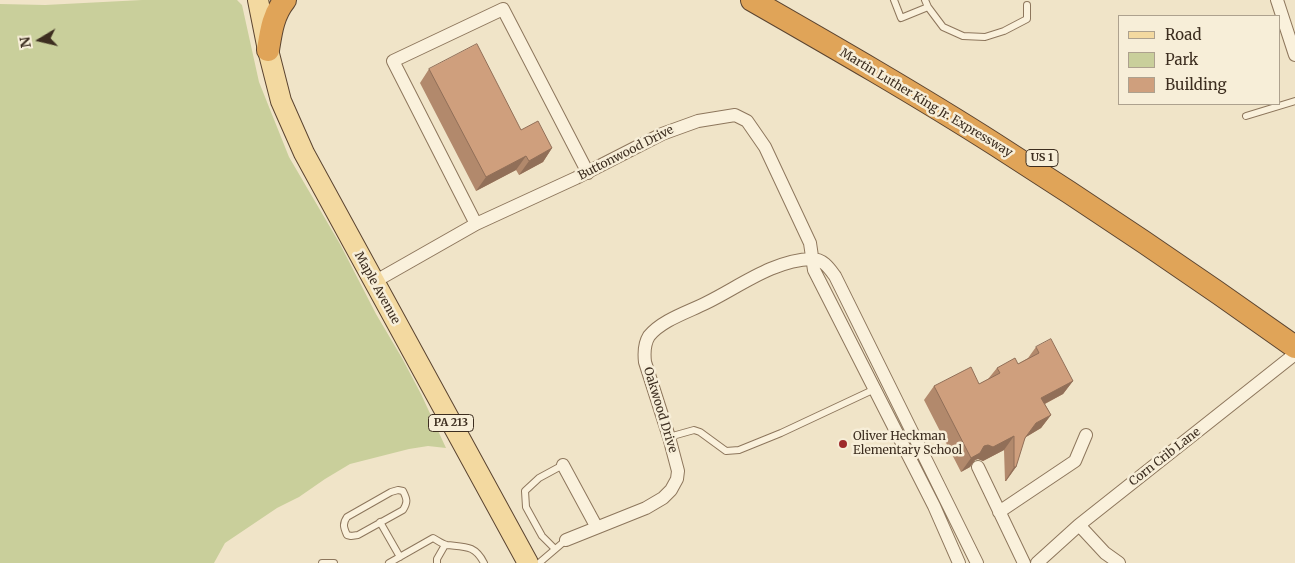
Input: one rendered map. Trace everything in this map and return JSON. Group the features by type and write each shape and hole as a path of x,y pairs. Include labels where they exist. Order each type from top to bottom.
{"highway":[{"path":"268,50 276,13 285,0"},
{"name":"Martin Luther King Jr. Expressway","path":"752,0 910,92 1164,255 1288,355"},
{"name":"Martin Luther King Jr. Expressway","path":"779,0 917,80 1010,138 1164,238 1295,330"}],"main road":[{"name":"Maple Avenue","path":"258,0 268,50 282,100 304,153 528,563"}],"street":[{"path":"1277,0 1295,55"},
{"path":"476,224 393,61 504,9 588,172"},
{"name":"Buttonwood Drive","path":"374,282 476,224 677,128 698,121 728,115 742,117 759,136 765,147 810,243 814,270 934,506 959,563"},
{"path":"813,259 826,264 836,276 977,563"},
{"name":"Oakwood Drive","path":"566,540 596,526 646,508 663,498 671,490 677,479 678,471 669,437 645,362 644,354 648,338 663,325 757,275 789,263 813,259"},
{"name":"Corn Crib Lane","path":"1037,563 1079,525 1288,355 1295,354"},
{"path":"999,512 1075,461 1086,435"},
{"path":"563,465 596,526"},
{"path":"978,467 1024,563"},
{"path":"1079,525 1105,553 1119,563"}],"lane":[{"path":"894,0 901,18 926,4 943,26 963,36 985,37 1004,31 1027,19 1027,5"},
{"path":"1280,105 1295,100"},
{"path":"1246,116 1280,105"},
{"path":"669,437 694,430 700,432 726,451 739,450 782,433 888,383"},
{"path":"555,549 542,536 526,507 525,492 539,478 563,465"},
{"path":"403,491 407,499 403,510 380,522 358,535 351,536 348,535 344,528 343,522 346,517 391,492 403,491"},
{"path":"380,522 400,557"},
{"path":"389,563 433,538 445,545 457,544 469,547 478,553 484,563"},
{"path":"539,563 566,540"},
{"path":"437,563 437,559 445,545"},
{"path":"322,563 334,563"}],"green space":[{"path":"142,0 237,0 242,5 259,82 289,157 340,244 376,314 402,358 446,448 428,446 409,449 350,464 299,497 277,508 225,543 214,563 0,563 0,4 45,5"}],"building":[{"path":"477,44 521,130 538,121 552,148 529,161 526,156 486,177 429,69"},
{"path":"1051,339 1073,381 1041,398 1051,415 1036,423 1025,438 1016,467 1014,467 1014,436 993,447 984,446 980,453 971,458 934,386 971,367 979,384 1000,373 997,368 1015,358 1018,364 1039,353 1036,347"}],"place":[{"name":"Oliver Heckman Elementary School","path":"843,444"}]}
